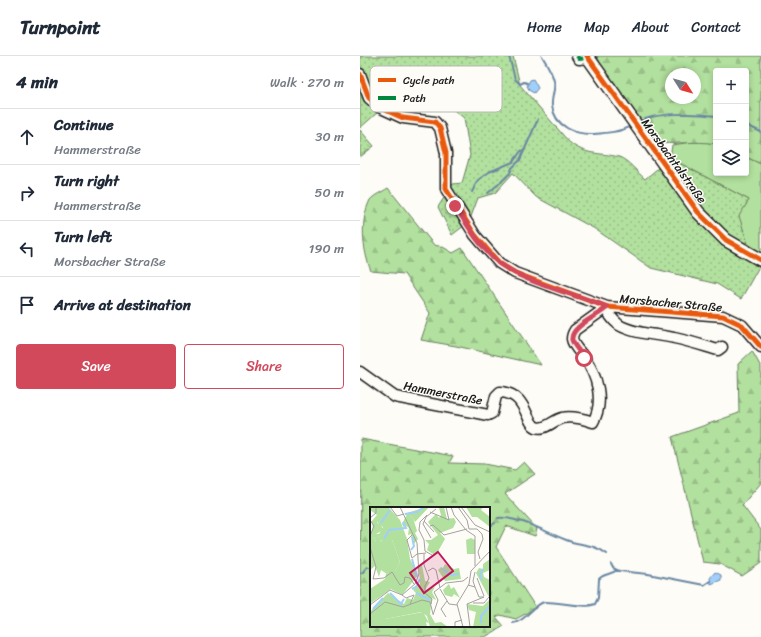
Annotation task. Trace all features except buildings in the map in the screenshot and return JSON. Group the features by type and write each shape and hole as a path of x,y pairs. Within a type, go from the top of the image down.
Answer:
{"main road":[{"name":"Morsbachtalstraße","path":"584,57 709,225 730,243 761,260"}],"street":[{"name":"Morsbacher Straße","path":"360,74 370,99"},
{"name":"Morsbacher Straße","path":"390,112 403,118 435,122 440,128 446,153 446,189 475,235 499,263 515,273 607,307 723,316 742,325 761,347"},
{"name":"Morsbacher Straße","path":"607,307 608,312 614,320 629,329 683,340 718,350 722,347"},
{"name":"Hammerstraße","path":"360,372 395,397 488,415 492,413 496,396 500,392 506,392 514,396 523,406 532,424 536,428 542,428 562,418 593,422 598,407 598,387 589,366 573,343 572,335 583,323 607,307"}],"green space":[{"path":"360,56 513,56 520,85 569,142 581,150 619,157 645,179 670,158 749,200 739,216 748,244 761,254 761,263 741,299 717,284 651,268 595,229 536,197 513,173 495,193 478,198 469,222 452,235 438,207 453,184 462,183 470,155 464,118 456,112 502,112 502,66 370,66 370,112 378,112 360,128"},
{"path":"597,56 761,56 761,164 749,158 749,68 713,68 713,144 700,142 653,143 603,70"},
{"path":"360,130 374,146 360,157"},
{"path":"699,141 713,143 713,176 749,176 749,158 761,164 761,254 748,244 738,216 749,200 670,158 672,145"},
{"path":"388,188 434,245 443,247 453,253 462,248 541,365 456,346 421,340 430,313 404,274 371,271 364,244 363,235 365,216 370,200"},
{"path":"752,351 761,367 761,483 742,505 761,530 761,563 742,576 720,564 703,562 672,437 739,413 738,364"},
{"path":"361,439 453,456 449,463 485,464 515,470 524,462 535,474 505,494 537,529 535,536 506,526 496,547 536,608 516,619 500,615 496,617 504,626 485,637 360,637"}],"water":[{"path":"533,79 538,88 534,93 530,91 527,86 530,80"},
{"path":"715,572 721,575 721,580 711,584 710,578"}],"waterway":[{"path":"509,56 515,79 520,84 524,82 527,83"},
{"path":"542,56 553,78 554,87 552,106 554,113 557,119 567,128 580,133 599,134 622,130 631,126"},
{"path":"638,122 655,116 676,114 713,116"},
{"path":"488,193 510,173 512,168 520,160 538,119"},
{"path":"749,126 761,132"},
{"path":"472,192 478,180 489,172 513,162 521,151 524,150"},
{"path":"498,518 506,518 534,526 569,541 599,549 607,554"},
{"path":"490,526 495,523"},
{"path":"611,564 613,568 619,571 648,574 704,585 710,581"},
{"path":"360,573 362,573 367,567 370,567"},
{"path":"513,623 518,622 544,602 585,606 595,604 598,598 599,579 617,570"}],"marked path":[{"path":"577,56 579,59 588,58"}],"cycle path":[{"path":"587,56 698,212 726,240 761,260"},
{"path":"360,74 370,99"},
{"path":"390,112 403,118 435,122 440,128 446,153 446,189 475,235 499,263 515,273 607,307 723,316 742,325 761,347"}],"route":[{"path":"455,206 488,252 499,263 515,273 607,307 603,312 583,323 572,335 573,343 584,358"}]}
